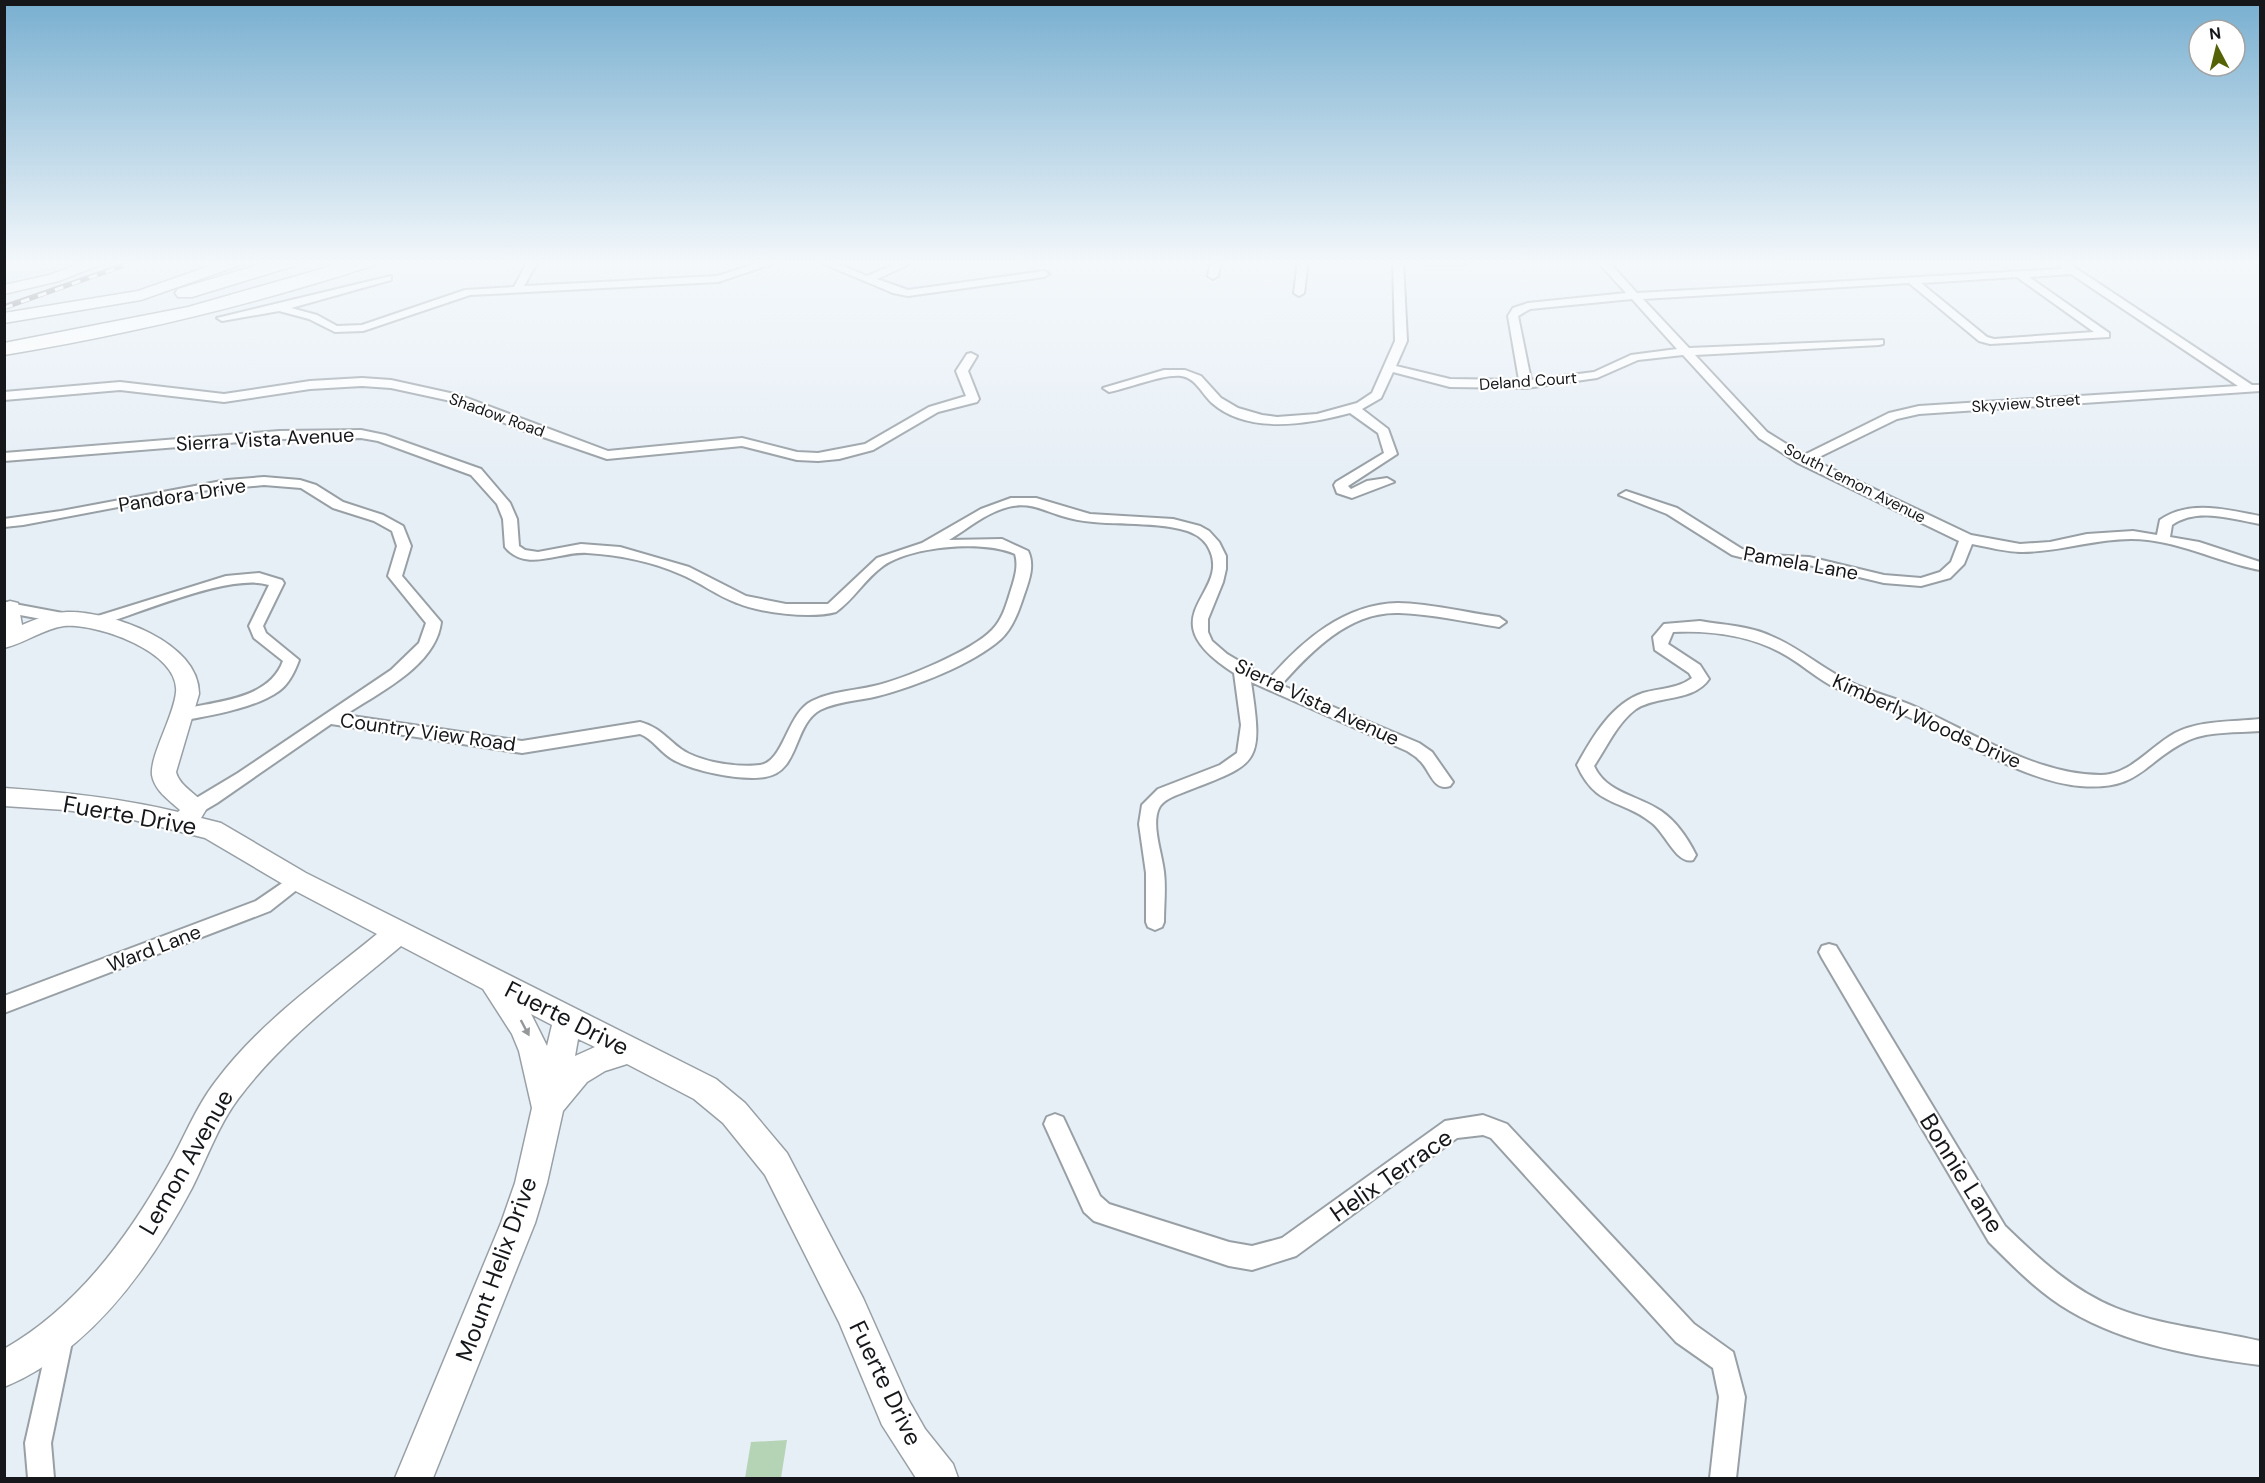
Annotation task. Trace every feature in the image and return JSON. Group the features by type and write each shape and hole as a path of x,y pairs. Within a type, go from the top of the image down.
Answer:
{"highway":[{"path":"4,335 25,330"},
{"path":"4,335 30,330"},
{"path":"4,349 113,330"}],"main road":[{"path":"4,634 13,619 8,608"},
{"path":"4,641 68,619 93,622 127,632 177,660 188,682 186,704 164,772 167,784 190,815"},
{"name":"Fuerte Drive","path":"4,797 190,815 297,880 705,1089 734,1113 776,1164 851,1310 895,1412 912,1442 939,1479"},
{"name":"Lemon Avenue","path":"4,1370 62,1333 118,1271 152,1224 181,1175 215,1106 233,1082 273,1038 398,932"},
{"path":"492,980 524,1024 535,1049 546,1114"},
{"name":"Mount Helix Drive","path":"414,1479 518,1223 531,1182 568,1019"},
{"path":"546,1114 564,1084 577,1072 594,1060 630,1050"}],"street":[{"path":"1109,388 1136,383 1164,373 1185,373 1197,378 1217,401 1234,411 1277,421 1318,418 1353,409 1377,395 1400,344 1403,330"},
{"path":"1516,330 1526,384"},
{"name":"South Lemon Avenue","path":"1664,330 1763,435 1803,460 1967,539"},
{"path":"1972,330 1983,339 1994,342 2105,335 2098,330"},
{"path":"2165,330 2255,388 2260,396"},
{"name":"Deland Court","path":"1390,368 1450,383 1526,384 1597,375 1635,357 1684,352 1879,342"},
{"name":"Shadow Road","path":"4,396 120,386 224,398 332,383 391,384 455,398 521,425 607,455 742,442 762,444 785,453 809,457 828,456 870,447 922,417 954,403 974,399 962,371 971,356"},
{"name":"Skyview Street","path":"1803,460 1893,417 1918,410 2255,388"},
{"path":"1353,409 1384,429 1390,439 1391,454 1341,485 1341,490 1352,494 1372,484 1387,482"},
{"name":"Sierra Vista Avenue","path":"4,457 279,435 342,433 381,438 476,472 503,503 510,519 512,546 520,554 538,556 581,548 620,551 684,570 742,600 786,609 831,609 877,564 928,546 969,520 1009,502 1027,501 1082,517 1187,525 1201,532 1214,545 1220,575 1200,616 1200,632 1207,645 1242,671 1271,686 1413,747 1426,756 1444,782"},
{"name":"Pandora Drive","path":"4,522 72,513 228,484 286,483 311,486 330,501 390,523 403,537 404,546 395,576 434,622 428,642 399,670 190,815"},
{"name":"Pamela Lane","path":"1626,495 1672,511 1713,540 1737,552 1764,559 1809,561 1884,579 1921,582 1945,576 1958,564 1967,539"},
{"path":"2163,538 2164,524 2173,517 2187,513 2206,513 2260,520"},
{"path":"1967,539 2020,549 2109,536 2163,538 2260,566"},
{"name":"Country View Road","path":"328,718 522,747 640,728 651,730 676,754 691,761 766,771 782,760 808,710 836,697 882,689 980,648 997,634 1011,612 1023,576 1022,551 1002,543 928,546"},
{"path":"93,622 231,579 259,577 277,583 256,626 259,635 291,660 284,675 273,688 205,711 181,715"},
{"path":"8,608 68,619"},
{"path":"1271,686 1302,650 1319,636 1337,626 1385,609 1398,608 1499,622"},
{"name":"Kimberly Woods Drive","path":"1687,855 1671,831 1655,816 1606,793 1590,780 1586,765 1624,711 1632,704 1648,697 1693,688 1701,679 1695,669 1660,646 1661,638 1669,627 1700,626 1764,638 1792,651 1820,673 1840,684 1910,711 1973,742 2048,773 2077,780 2104,781 2126,776 2181,737 2200,730 2215,726 2260,725"},
{"path":"1155,922 1155,873 1148,824 1151,806 1164,793 1226,769 1244,756 1249,737 1247,696 1242,671"},
{"name":"Ward Lane","path":"4,1005 263,906 297,880"},
{"name":"Bonnie Lane","path":"1829,952 1997,1234 2027,1264 2091,1309 2118,1320 2137,1327 2260,1353"},
{"name":"Helix Terrace","path":"1055,1124 1092,1204 1102,1213 1229,1254 1252,1258 1288,1248 1453,1128 1483,1125 1498,1131 1685,1333 1724,1361 1732,1397 1723,1479"},
{"path":"41,1479 38,1443 62,1333"}],"green space":[{"path":"787,1440 781,1478 745,1478 751,1442"}]}
